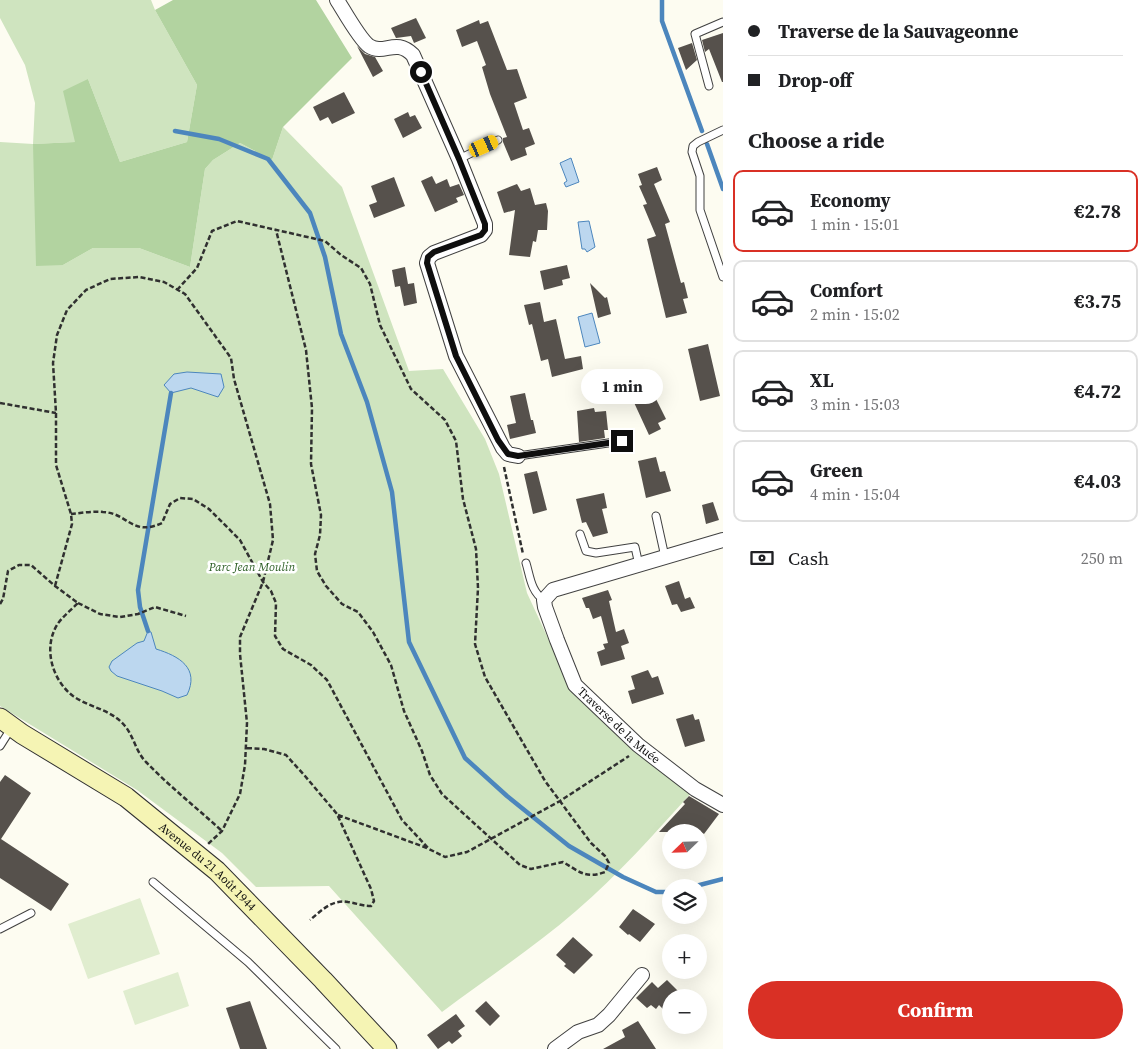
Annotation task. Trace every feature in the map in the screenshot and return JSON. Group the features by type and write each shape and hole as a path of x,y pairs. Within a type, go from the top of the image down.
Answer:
{"main road":[{"name":"Avenue du 21 Août 1944","path":"6,723 126,797 198,854 323,980 387,1049"}],"street":[{"path":"337,0 370,46 379,49 401,46 407,48 413,55 459,159 485,224 485,230 481,235 434,252 428,257 427,263 456,356 498,440 513,455"},
{"path":"544,600 554,590 723,540"},
{"name":"Traverse de la Muée","path":"544,600 557,640 576,684 638,745 695,789 723,805"},
{"path":"555,1049 578,1032 598,1025 609,1015 642,975"}],"lane":[{"path":"709,86 695,34 723,22"},
{"path":"723,130 698,142 692,152 700,176 700,210 723,277"},
{"path":"459,159 498,140"},
{"path":"513,455 622,441"},
{"path":"656,516 665,557"},
{"path":"580,534 586,551 596,553 636,547 639,565"},
{"path":"526,562 534,590 544,600"},
{"path":"0,746 6,723"},
{"path":"153,882 248,962 336,1049"},
{"path":"0,928 31,913"}],"path":[{"path":"177,290 197,268 212,231 237,221 325,241 341,255 361,268 370,284 380,325 410,388 445,420 456,441 463,499 476,549 478,588 475,644 485,677 545,781 591,843 609,862 605,872 596,876 585,875 563,862 531,869 520,865 442,794 430,775 422,751 404,711 391,665 373,632 358,612 342,604 326,586 317,571 315,554 320,535 322,515 311,464 312,408 306,350 276,230"},
{"path":"55,586 72,524 71,514 56,465 56,413 53,362 57,335 67,310 86,290 110,279 139,277 164,282 185,294 231,358 234,379 270,504 274,540 264,582 240,637 247,723 245,765 240,794 222,831 198,854"},
{"path":"0,403 56,413"},
{"path":"513,455 503,464 526,562"},
{"path":"71,514 104,512 119,517 137,528 152,527 162,523 170,504 180,498 193,498 209,509 240,540 271,591 276,603 275,636 283,648 311,665 327,680 402,820 429,849"},
{"path":"0,604 3,599 8,571 19,565 30,565 78,603 100,614 120,617 138,614 155,607 186,616"},
{"path":"78,603 57,625 49,645 53,666 61,684 74,696 92,706 114,714 126,727 145,761 222,831"},
{"path":"337,814 429,849 445,857 467,852 560,800 617,765 630,755 638,745"},
{"path":"246,748 264,749 286,756 305,776 337,814 371,890 374,901 371,906 340,902 325,906 310,920"}],"green space":[{"path":"0,0 151,0 197,85 187,142 120,162 88,79 75,142 33,144 35,103 25,65 0,18"},
{"path":"173,0 316,0 352,58 283,127 272,160 240,143 213,160 205,169 190,267 139,248 93,248 63,265 36,266 33,144 75,142 63,91 88,79 120,162 187,142 197,85 155,10"},
{"name":"Parc Jean Moulin","path":"283,127 342,187 409,371 443,369 485,439 499,474 527,593 572,690 692,792 592,897 560,925 442,1012 329,886 256,887 222,853 137,790 0,706 0,142 33,144 63,265 93,248 139,248 190,267 205,169 213,160 240,143 272,160"},
{"path":"140,898 160,954 88,979 68,924"},
{"path":"178,972 189,1006 135,1025 123,991"}],"water":[{"path":"571,158 579,182 566,187 564,183 567,181 560,163"},
{"path":"589,221 595,247 587,252 585,249 582,249 578,222"},
{"path":"592,313 600,343 585,347 578,317"},
{"path":"187,372 221,374 224,387 218,397 191,388 171,393 164,385 174,374"},
{"path":"148,631 151,632 156,649 172,655 185,664 189,670 191,677 187,695 178,698 117,676 111,671 109,667 112,661 137,643 144,641"}],"building":[{"path":"416,18 426,38 414,43 411,36 396,38 391,28"},
{"path":"479,20 480,24 488,21 507,70 517,69 527,98 514,103 523,130 529,128 535,144 525,148 527,155 511,161 503,142 503,138 507,137 490,94 482,67 486,65 477,41 462,47 456,30"},
{"path":"723,33 722,82 709,49 705,52 702,40"},
{"path":"692,43 697,60 686,70 678,48"},
{"path":"357,46 365,54 375,57 383,71 373,77"},
{"path":"344,92 355,113 332,124 328,117 320,121 313,107"},
{"path":"408,112 410,117 415,115 422,128 403,138 394,119"},
{"path":"657,167 662,180 654,184 670,222 665,224 681,283 684,282 688,298 683,299 687,313 666,318 647,239 656,236 643,205 647,204 639,186 642,185 638,174"},
{"path":"432,176 436,184 447,179 450,187 459,184 464,195 456,198 458,202 435,212 421,181"},
{"path":"394,177 405,206 374,218 369,205 377,202 371,186"},
{"path":"517,184 521,191 530,188 535,205 546,203 548,211 547,230 538,230 536,242 533,241 530,257 509,255 515,210 504,213 497,192"},
{"path":"567,265 570,278 562,280 563,285 544,290 540,271"},
{"path":"405,267 408,284 414,283 417,303 404,306 400,286 395,287 392,270"},
{"path":"590,283 605,298 607,297 611,314 598,318"},
{"path":"540,302 544,322 556,319 565,359 581,356 583,369 552,377 548,359 541,361 532,324 529,325 524,305"},
{"path":"708,344 720,396 700,401 688,349"},
{"path":"650,387 666,419 658,423 661,429 649,435 631,396"},
{"path":"525,393 536,433 510,439 507,425 516,423 510,396"},
{"path":"594,408 595,412 606,411 608,430 604,430 605,438 579,442 577,411"},
{"path":"656,457 660,472 665,471 671,491 646,498 638,461"},
{"path":"537,471 547,510 533,514 524,474"},
{"path":"604,493 607,508 602,509 608,533 593,537 586,522 582,523 576,499"},
{"path":"713,502 719,520 706,524 702,505"},
{"path":"679,581 685,599 690,597 695,608 681,612 677,604 672,605 665,586"},
{"path":"608,590 612,600 609,601 616,632 624,629 629,643 621,646 625,659 601,666 597,652 605,649 603,644 608,643 601,616 593,619 589,608 586,608 582,598"},
{"path":"648,670 652,678 658,676 664,694 632,704 628,691 635,689 631,676"},
{"path":"693,714 695,720 699,719 705,741 685,747 676,719"},
{"path":"5,775 31,793 1,839 69,884 51,911 0,878 0,782"},
{"path":"689,796 719,814 708,829 708,824 666,824 685,804 683,802"},
{"path":"633,909 655,924 640,942 619,927"},
{"path":"573,937 593,955 574,974 564,966 566,964 556,955"},
{"path":"667,980 676,989 662,989 662,1008 659,1005 656,1009 651,1005 647,1008 636,998 652,982 658,988"},
{"path":"250,1001 267,1049 240,1049 226,1008"},
{"path":"486,1001 500,1016 490,1026 475,1011"},
{"path":"456,1014 465,1026 458,1031 462,1036 452,1044 449,1041 438,1049 427,1035"},
{"path":"638,1021 656,1049 603,1049 625,1037 622,1030"}],"waterway":[{"path":"662,0 662,21 702,131"},
{"path":"175,131 219,139 268,159 310,213 325,257 341,334 367,402 392,492 409,642 465,758 507,796 569,846 623,877 656,892 662,892"},
{"path":"707,144 723,189"},
{"path":"148,631 140,607 138,590 171,393"},
{"path":"707,883 723,879"}],"route":[{"path":"421,72 485,224 485,230 481,235 434,252 428,257 427,263 456,356 498,440 508,454 513,456 622,441"}]}
